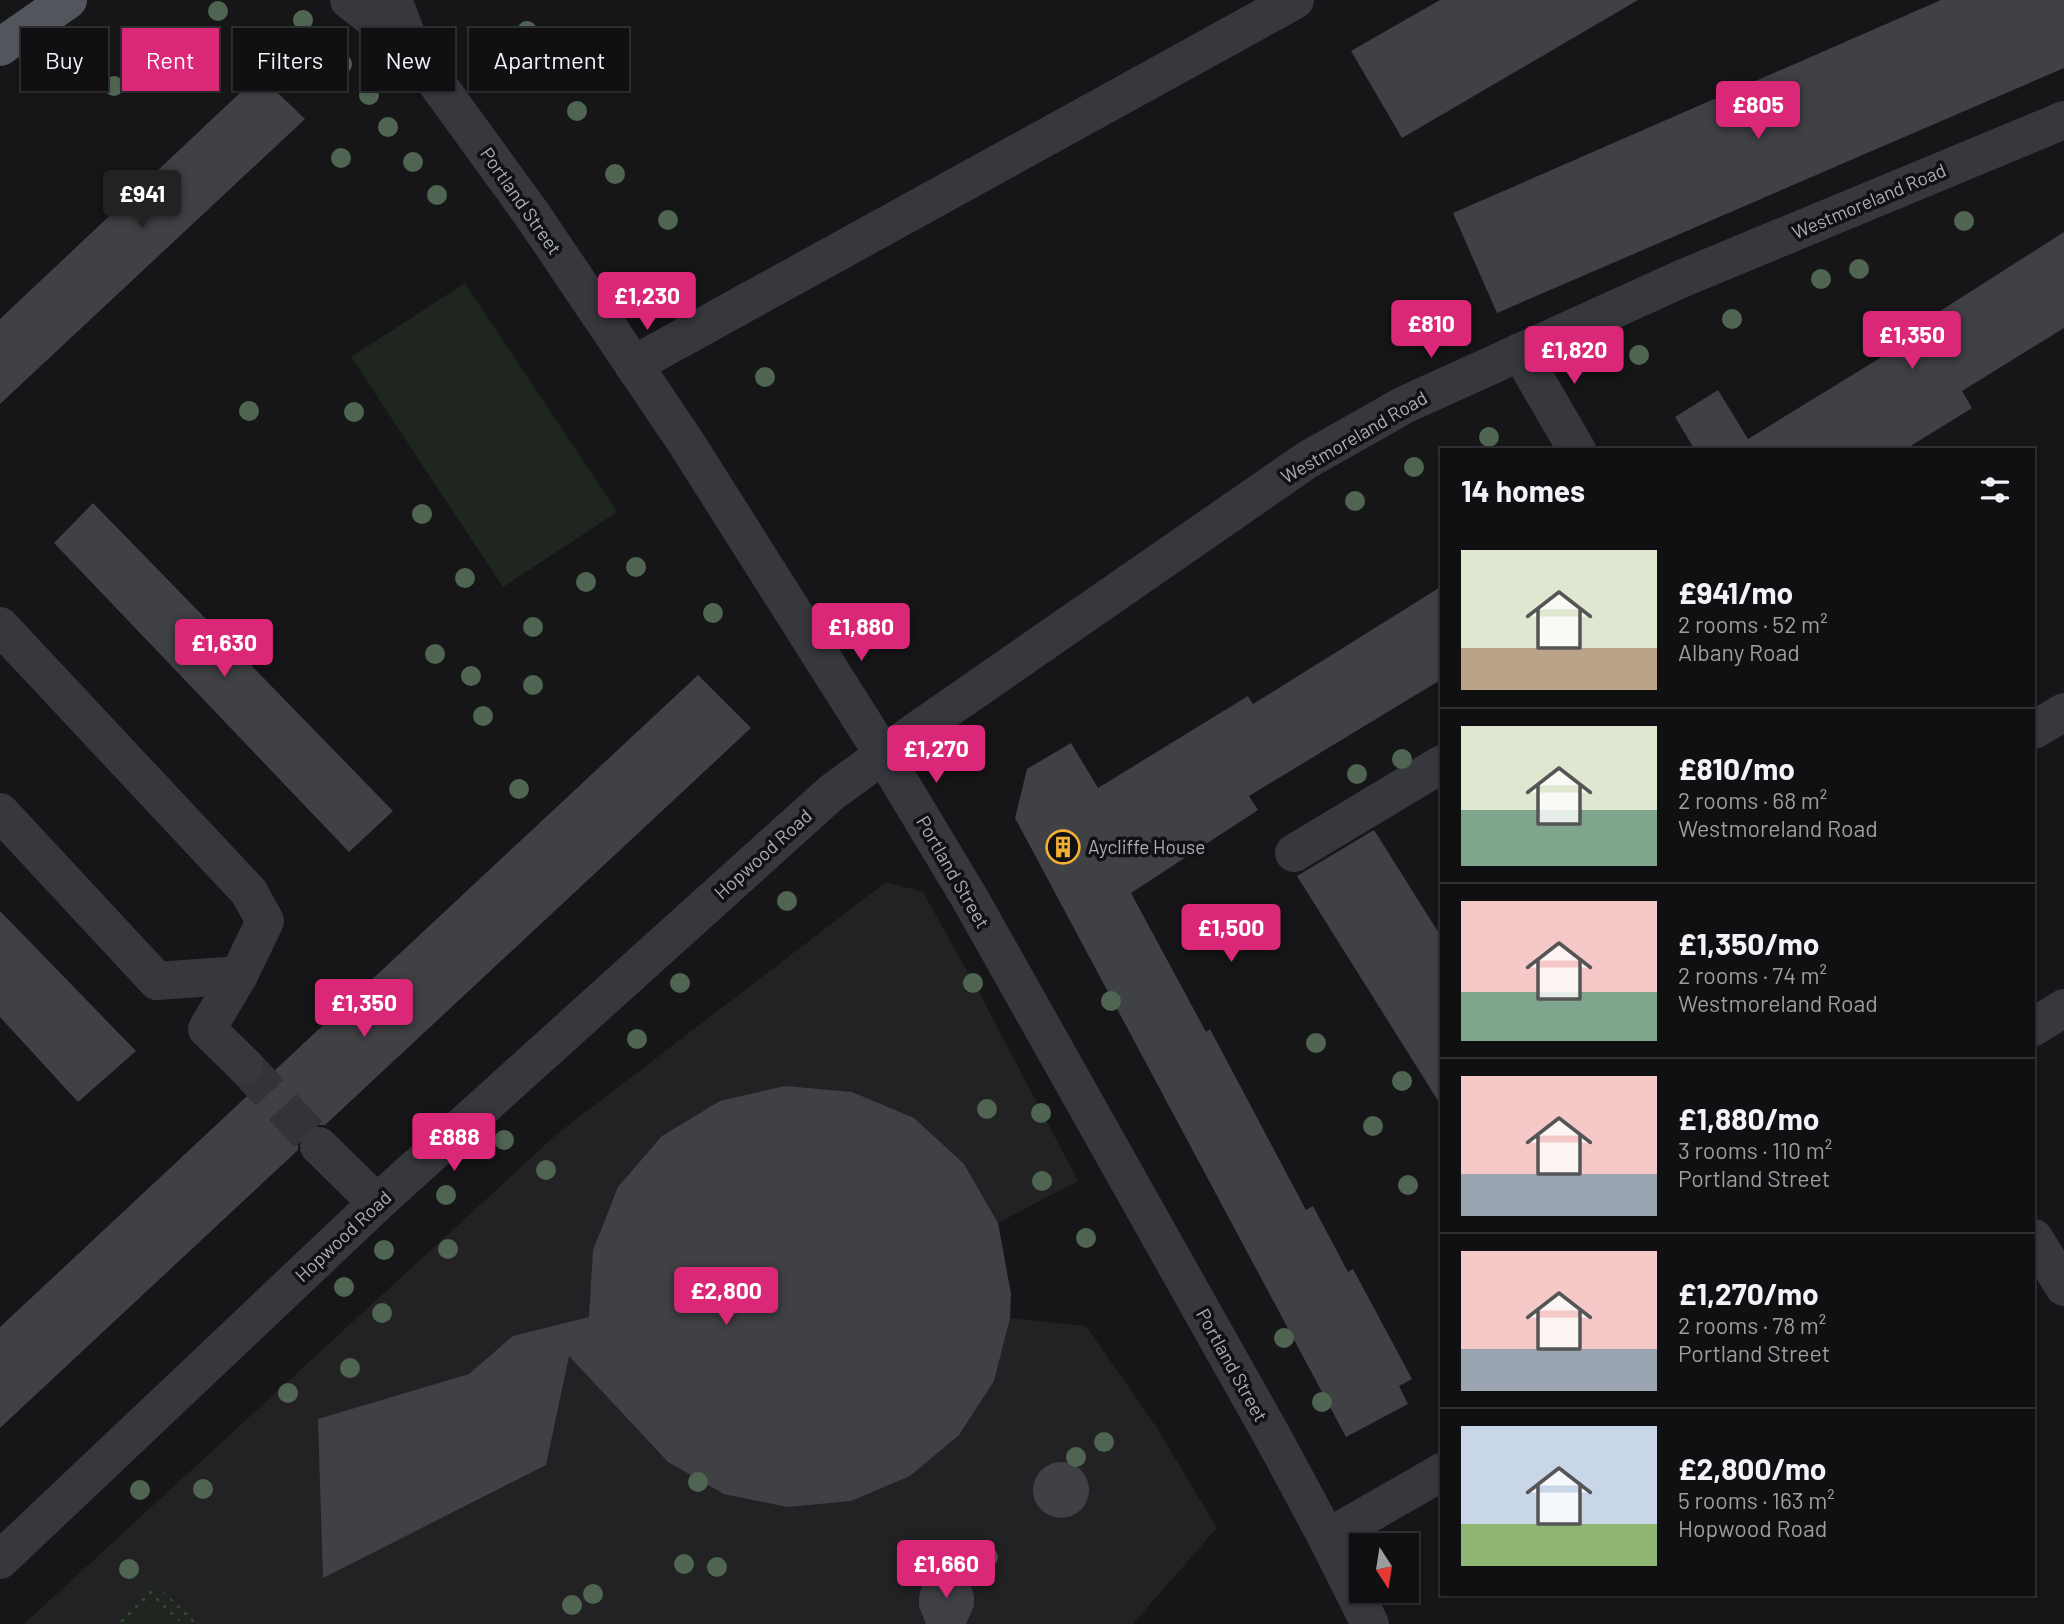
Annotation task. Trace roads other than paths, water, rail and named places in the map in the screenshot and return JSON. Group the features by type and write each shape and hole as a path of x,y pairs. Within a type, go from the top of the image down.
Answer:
{"main road":[{"path":"0,47 68,0"}],"street":[{"name":"Portland Street","path":"349,0 385,28"},
{"name":"Portland Street","path":"393,0 404,28"},
{"path":"633,365 1294,0"},
{"name":"Portland Street","path":"442,91 531,213 685,441 883,754 969,897 1276,1443 1370,1624"},
{"name":"Westmoreland Road","path":"883,754 1307,460 1404,405 1681,279 2064,120"},
{"path":"1520,352 1576,448"},
{"path":"0,626 248,892 265,921 239,975 207,1029 244,1065"},
{"path":"2035,729 2064,712"},
{"name":"Hopwood Road","path":"0,1560 377,1203 831,793 883,754"},
{"path":"1294,853 1440,765"},
{"path":"0,812 156,981 239,975"},
{"path":"2035,1026 2064,1008"},
{"path":"319,1146 377,1203"},
{"path":"2035,1240 2064,1287"},
{"path":"1327,1538 1440,1473"}],"tunnel":[{"path":"244,1065 319,1146"}],"place":[{"name":"Aycliffe House","path":"1063,847"}]}
